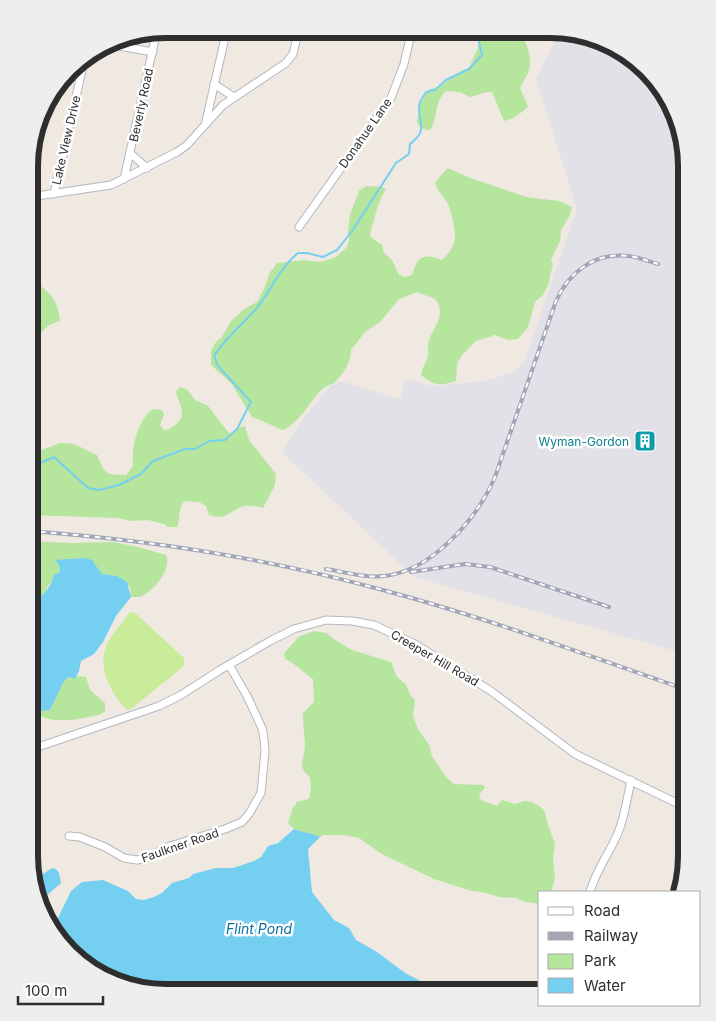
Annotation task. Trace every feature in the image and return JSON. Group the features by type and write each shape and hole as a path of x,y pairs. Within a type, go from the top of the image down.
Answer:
{"street":[{"path":"206,123 225,38"},
{"path":"38,196 103,188 147,168 182,149 219,108 286,63 293,54 297,38"},
{"name":"Donahue Lane","path":"299,227 391,98 404,64 410,38"},
{"name":"Beverly Road","path":"124,179 155,39"},
{"path":"120,46 152,52"},
{"name":"Lake View Drive","path":"54,194 83,68"},
{"path":"214,84 234,97"},
{"path":"130,153 147,168"},
{"name":"Creeper Hill Road","path":"38,747 154,709 181,695 274,638 305,625 331,620 357,621 400,636 491,691 575,754 678,804"},
{"name":"Faulkner Road","path":"69,836 80,837 105,847 124,858 137,860 146,858 170,846 242,822 261,793 265,751 262,728 229,664"},
{"path":"590,891 597,871 612,845 623,820 631,780"}],"shaded area":[{"name":"Wyman-Gordon","path":"556,38 583,42 599,47 622,59 647,81 665,109 674,133 678,166 678,651 414,577 282,452 300,423 328,388 336,382 344,382 401,399 404,382 408,379 433,386 485,381 516,371 524,362 577,209 536,79"}],"green space":[{"path":"479,38 523,38 530,56 530,67 520,88 528,107 514,118 504,121 492,92 470,97 460,92 446,91 442,95 430,130 419,126 417,122 420,105 426,93 469,68 478,48"},
{"path":"448,168 526,197 559,201 572,207 570,215 561,230 560,241 551,260 553,264 548,286 542,296 535,302 528,327 518,339 508,340 495,335 476,341 462,355 457,364 456,381 446,384 434,383 421,375 428,356 428,342 440,315 440,309 435,299 417,292 399,299 380,322 365,332 351,350 348,363 341,375 335,382 321,390 295,422 283,430 252,417 231,383 211,365 211,350 222,337 231,321 243,310 257,302 269,274 277,263 304,260 321,262 336,257 347,247 350,215 359,191 366,186 386,189 378,205 370,234 372,238 382,245 384,253 392,260 399,275 405,277 412,275 416,264 422,258 430,257 442,260 451,250 455,230 447,202 438,190 435,182"},
{"path":"38,285 47,291 55,301 59,314 60,321 49,325 38,336"},
{"path":"180,387 188,390 195,400 208,406 229,433 236,432 238,428 245,426 249,440 276,474 275,485 263,508 245,506 226,516 219,517 209,515 206,506 199,502 184,501 177,527 168,527 164,524 148,520 132,521 117,518 38,515 38,452 60,443 74,444 97,455 104,470 110,474 126,475 133,466 134,443 137,434 148,414 153,409 162,410 164,414 160,425 164,430 170,429 179,421 182,409 176,391"},
{"path":"38,541 113,542 166,555 167,567 160,580 150,591 139,597 131,597 130,587 117,576 102,574 94,563 84,558 55,561 59,565 60,572 47,587 45,594 38,598"},
{"path":"130,612 135,613 184,658 184,666 131,709 127,710 111,689 103,664 108,643"},
{"path":"314,631 326,633 352,650 391,662 397,677 406,685 415,700 413,716 418,729 429,745 432,756 446,777 454,784 483,785 485,788 479,794 481,800 497,806 502,800 515,804 524,801 532,802 541,807 545,812 555,844 553,858 555,878 551,891 538,891 538,904 472,891 434,879 382,854 359,838 344,835 324,835 320,837 299,831 288,823 296,802 309,799 311,788 310,777 303,770 302,762 305,750 303,713 314,702 313,679 285,659 284,654 298,637"},
{"path":"77,676 86,677 90,690 105,703 105,711 99,715 72,720 38,717 38,708 40,710 50,710 63,683 68,677 75,679"}],"water":[{"path":"84,558 92,560 102,574 117,576 127,582 131,597 116,616 103,642 94,654 81,661 75,679 68,677 63,683 50,710 40,711 38,708 38,599 47,589 54,575 60,572 59,565 55,560"},
{"name":"Flint Pond","path":"294,829 320,837 308,849 312,892 334,920 349,928 356,940 377,952 405,973 426,984 166,984 149,982 117,974 88,957 75,946 56,922 71,891 82,882 103,880 128,891 136,899 144,900 162,893 172,883 189,878 193,874 216,868 233,868 254,861 261,857 268,846 278,843"},
{"path":"52,868 56,869 61,883 44,897 40,876"}],"waterway":[{"path":"38,464 54,457 88,488 99,490 119,485 141,474 153,461 185,449 195,449 209,441 225,440 237,429 251,402 218,366 214,356 218,349 256,309 286,265 298,253 323,257 337,250 352,231 396,163 409,154 410,144 421,131 419,105 426,92 435,90 446,80 469,69 482,55 479,42 480,38"}],"railway":[{"path":"326,569 369,576 384,576 402,572 435,554 451,540 477,509 495,477 556,301 568,281 584,266 605,257 628,256 658,264"},
{"path":"38,532 211,552 346,580 465,614 678,687"},
{"path":"411,572 465,564 490,567 609,607"}],"place":[{"name":"Wyman-Gordon","path":"645,441"}]}
